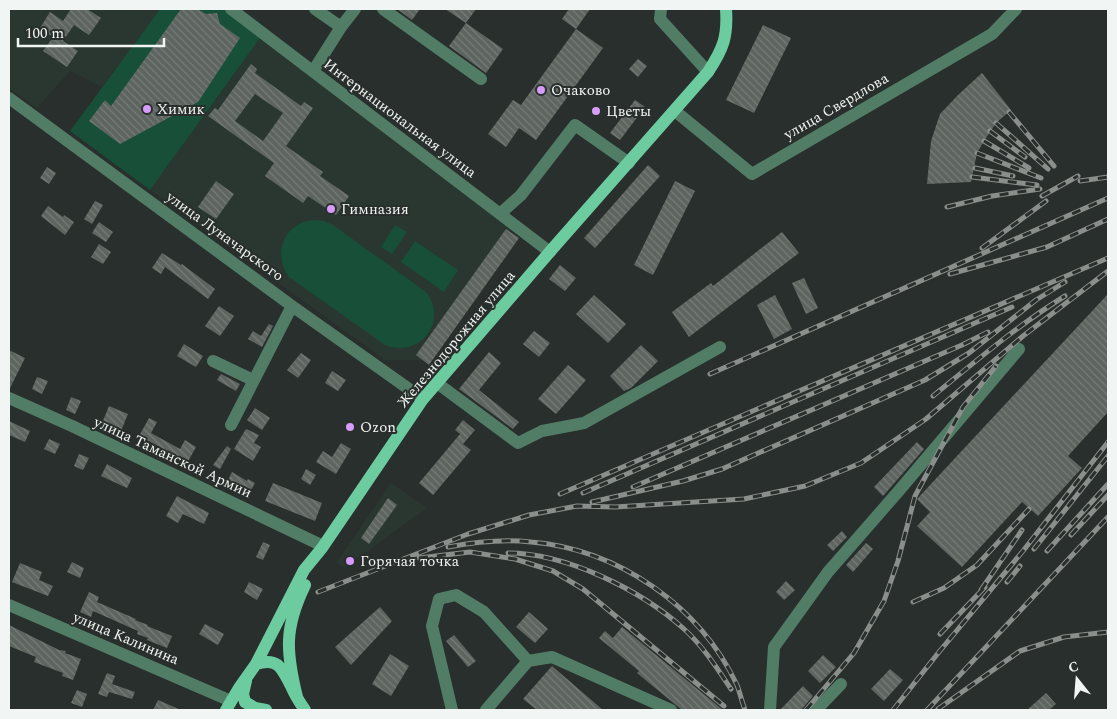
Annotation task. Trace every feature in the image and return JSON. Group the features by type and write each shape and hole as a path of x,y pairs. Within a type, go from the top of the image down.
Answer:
{"main road":[{"name":"Железнодорожная улица","path":"229,706 253,669 304,570 322,547 423,399 708,72 722,51 726,37 726,9"},
{"path":"297,697 289,658 288,638 301,594 322,547"},
{"path":"266,710 250,705 244,700 243,691 253,669 264,662 271,662 280,668 306,710"}],"street":[{"name":"Интернациональная улица","path":"231,9 502,211"},
{"name":"Интернациональная улица","path":"244,9 552,250"},
{"path":"315,9 340,27"},
{"path":"317,65 340,27 355,9"},
{"path":"383,9 481,79"},
{"path":"662,9 660,19 708,72"},
{"name":"улица Свердлова","path":"675,111 752,174 992,34 1016,9"},
{"name":"улица Луначарского","path":"9,98 292,306 423,399"},
{"path":"502,211 521,195 575,125 629,163"},
{"path":"231,425 292,306"},
{"path":"437,383 518,443 542,431 584,423 720,346"},
{"path":"770,710 774,647 828,572 898,493 1019,348"},
{"path":"213,361 254,380"},
{"name":"улица Таманской Армии","path":"9,398 72,426 322,547"},
{"path":"452,710 432,626 439,599 456,595 484,612 528,661"},
{"name":"улица Калинина","path":"9,605 229,706"},
{"path":"486,710 528,661 552,657 671,710"},
{"path":"816,710 841,684"}],"shaded area":[{"path":"11,9 160,9 102,87 70,71 37,108 9,88 9,11"},
{"name":"Гимназия","path":"260,38 511,228 422,360 385,360 150,190"},
{"path":"391,483 427,508 344,568 337,562"}],"green space":[{"name":"Химик","path":"160,9 223,9 260,38 150,190 70,131"},
{"path":"324,221 333,225 426,292 432,303 434,314 432,325 427,335 409,347 398,348 385,345 289,277 282,259 284,241 288,233 295,227 304,222"},
{"path":"395,225 407,232 392,254 381,247"},
{"path":"415,241 458,270 444,292 401,262"}],"building":[{"path":"71,9 87,9 101,18 89,35 74,25 63,41 78,51 67,67 43,51 53,37 40,28 50,12 63,21"},
{"path":"181,9 197,9 206,14 217,13 220,24 240,38 198,102 120,144 89,121 105,100 111,106"},
{"path":"397,9 420,9 412,20"},
{"path":"445,9 476,9 466,23"},
{"path":"569,9 590,9 576,29 562,19"},
{"path":"466,23 503,49 486,73 449,46"},
{"path":"763,25 791,38 754,113 726,100"},
{"path":"576,29 603,48 536,140 519,128 506,147 488,134 513,100 521,105"},
{"path":"638,59 647,66 638,77 629,69"},
{"path":"251,64 257,69 255,73 301,106 304,102 313,108 286,146 323,172 320,176 349,196 336,215 308,196 303,203 265,176 274,163 208,116 215,108 218,110","holes":["255,94 283,113 263,141 235,121"]},
{"path":"982,73 1011,110 996,123 977,153 971,182 927,184 931,141 940,114"},
{"path":"635,100 645,107 620,140 610,133"},
{"path":"648,165 660,176 595,248 584,238"},
{"path":"47,167 56,173 49,184 40,178"},
{"path":"216,181 234,194 216,219 198,207"},
{"path":"675,181 695,191 653,275 634,265"},
{"path":"95,201 103,205 92,224 84,219"},
{"path":"48,206 63,217 64,215 74,222 65,235 41,216"},
{"path":"99,222 113,232 106,242 92,233"},
{"path":"506,229 519,238 429,365 416,355"},
{"path":"782,232 799,253 689,337 672,312 711,283 713,286"},
{"path":"99,244 111,252 103,264 91,257"},
{"path":"162,253 182,264 215,289 208,299 165,267 161,274 152,268"},
{"path":"560,265 576,278 565,291 549,279"},
{"path":"804,278 818,308 806,314 792,283"},
{"path":"1108,294 1108,412 1068,456 1082,468 1038,516 1022,502 962,567 917,526 930,512 917,499"},
{"path":"594,295 626,324 608,343 576,314"},
{"path":"775,295 792,329 774,339 757,305"},
{"path":"219,306 234,316 220,336 205,326"},
{"path":"269,324 273,326 262,347 248,339 253,331 261,336"},
{"path":"534,331 550,343 539,357 523,344"},
{"path":"184,344 203,356 196,367 177,356"},
{"path":"641,345 658,361 631,388 624,391 610,376"},
{"path":"9,350 25,358 9,390"},
{"path":"489,352 501,363 479,390 519,422 513,429 459,389"},
{"path":"301,353 311,360 298,378 287,370"},
{"path":"568,365 586,380 556,414 538,399"},
{"path":"332,371 346,380 338,391 325,383"},
{"path":"221,374 240,384 236,391 217,380"},
{"path":"37,377 48,381 42,394 32,389"},
{"path":"71,397 81,401 75,414 66,410"},
{"path":"109,406 128,414 121,431 102,423"},
{"path":"255,408 270,418 262,430 247,420"},
{"path":"149,418 157,422 151,433 180,449 185,440 196,447 186,465 175,458 176,456 147,440 146,442 138,438"},
{"path":"463,420 475,430 463,444 471,450 433,495 419,483 460,434 455,430"},
{"path":"9,421 30,431 25,442 9,435"},
{"path":"246,429 259,435 254,443 261,447 253,461 234,449"},
{"path":"49,439 60,444 55,454 44,449"},
{"path":"917,442 924,449 883,496 874,487"},
{"path":"341,443 351,449 336,474 316,462 323,451 332,457"},
{"path":"227,446 231,449 220,469 213,465"},
{"path":"79,454 89,458 83,470 74,466"},
{"path":"107,464 132,478 127,488 101,476"},
{"path":"306,469 316,475 310,485 301,479"},
{"path":"232,472 247,481 248,479 255,483 249,494 227,482"},
{"path":"273,483 322,503 315,521 265,501"},
{"path":"177,496 209,513 204,524 183,514 178,523 166,516"},
{"path":"388,498 397,505 369,544 361,538"},
{"path":"842,531 847,537 833,551 827,545"},
{"path":"263,542 270,545 263,560 256,557"},
{"path":"866,543 873,549 853,572 846,565"},
{"path":"72,562 84,568 80,578 67,572"},
{"path":"20,563 42,572 39,580 53,586 48,596 12,582"},
{"path":"786,581 795,590 784,600 776,592"},
{"path":"249,582 263,589 257,600 244,592"},
{"path":"89,592 99,597 97,602 172,636 167,648 147,640 148,638 137,634 138,631 93,611 91,617 80,612"},
{"path":"380,607 392,621 351,665 335,647"},
{"path":"529,612 548,629 535,643 516,627"},
{"path":"205,624 224,634 218,645 199,634"},
{"path":"9,625 81,659 73,680 62,676 63,673 34,662 36,657 9,646"},
{"path":"622,627 723,710 682,710 637,673 639,671 599,638 605,631 613,638"},
{"path":"454,635 476,661 468,667 446,641"},
{"path":"390,654 409,666 391,696 372,684"},
{"path":"823,655 836,667 820,683 808,671"},
{"path":"552,666 603,710 537,710 523,699"},
{"path":"890,669 903,680 884,701 871,689"},
{"path":"107,673 115,676 112,684 135,692 132,699 109,692 107,697 98,694"},
{"path":"803,686 813,696 801,710 780,710"},
{"path":"77,690 87,694 82,707 71,703"},
{"path":"1046,693 1056,704 1049,710 1027,710"},
{"path":"158,700 181,710 153,710"}],"railway":[{"path":"1009,112 1054,166"},
{"path":"996,123 1048,169"},
{"path":"990,131 1025,157"},
{"path":"984,141 1029,168"},
{"path":"977,153 1041,178"},
{"path":"975,168 1013,176"},
{"path":"1042,196 1078,176"},
{"path":"972,177 1037,185"},
{"path":"1080,181 1108,177"},
{"path":"947,207 992,196 1040,189"},
{"path":"710,374 1108,198"},
{"path":"982,248 1046,201"},
{"path":"950,274 1047,247 1108,219"},
{"path":"560,494 1108,258"},
{"path":"318,592 468,534 529,515 577,506 615,507 744,499 805,486 861,463 926,419 1023,336 1108,271"},
{"path":"592,502 683,481 722,469 925,380 969,353 1036,300 1065,282"},
{"path":"933,396 1014,331 1065,296"},
{"path":"583,493 1012,307"},
{"path":"633,487 962,345 988,332"},
{"path":"806,710 854,653 884,601 898,561 915,496 963,407 996,366"},
{"path":"893,710 1023,551 1108,442"},
{"path":"1034,549 1108,456"},
{"path":"1047,551 1108,484"},
{"path":"1071,535 1108,495"},
{"path":"913,602 944,588 977,565 1029,509"},
{"path":"927,710 1108,517"},
{"path":"981,590 1022,530"},
{"path":"448,547 489,542 531,542 563,547 595,556 625,569 653,586 701,630 721,656 737,685 745,710"},
{"path":"419,558 470,552 515,559 553,571 583,589 724,706"},
{"path":"508,553 554,559 578,567 602,576 647,601 691,636 731,689"},
{"path":"1007,582 1020,566"},
{"path":"940,634 985,587"},
{"path":"938,709 1020,651 1064,637 1108,632"}],"place":[{"name":"Очаково","path":"541,90"},
{"name":"Химик","path":"147,109"},
{"name":"Цветы","path":"596,111"},
{"name":"Гимназия","path":"331,209"},
{"name":"Ozon","path":"350,427"},
{"name":"Горячая точка","path":"350,561"}]}
